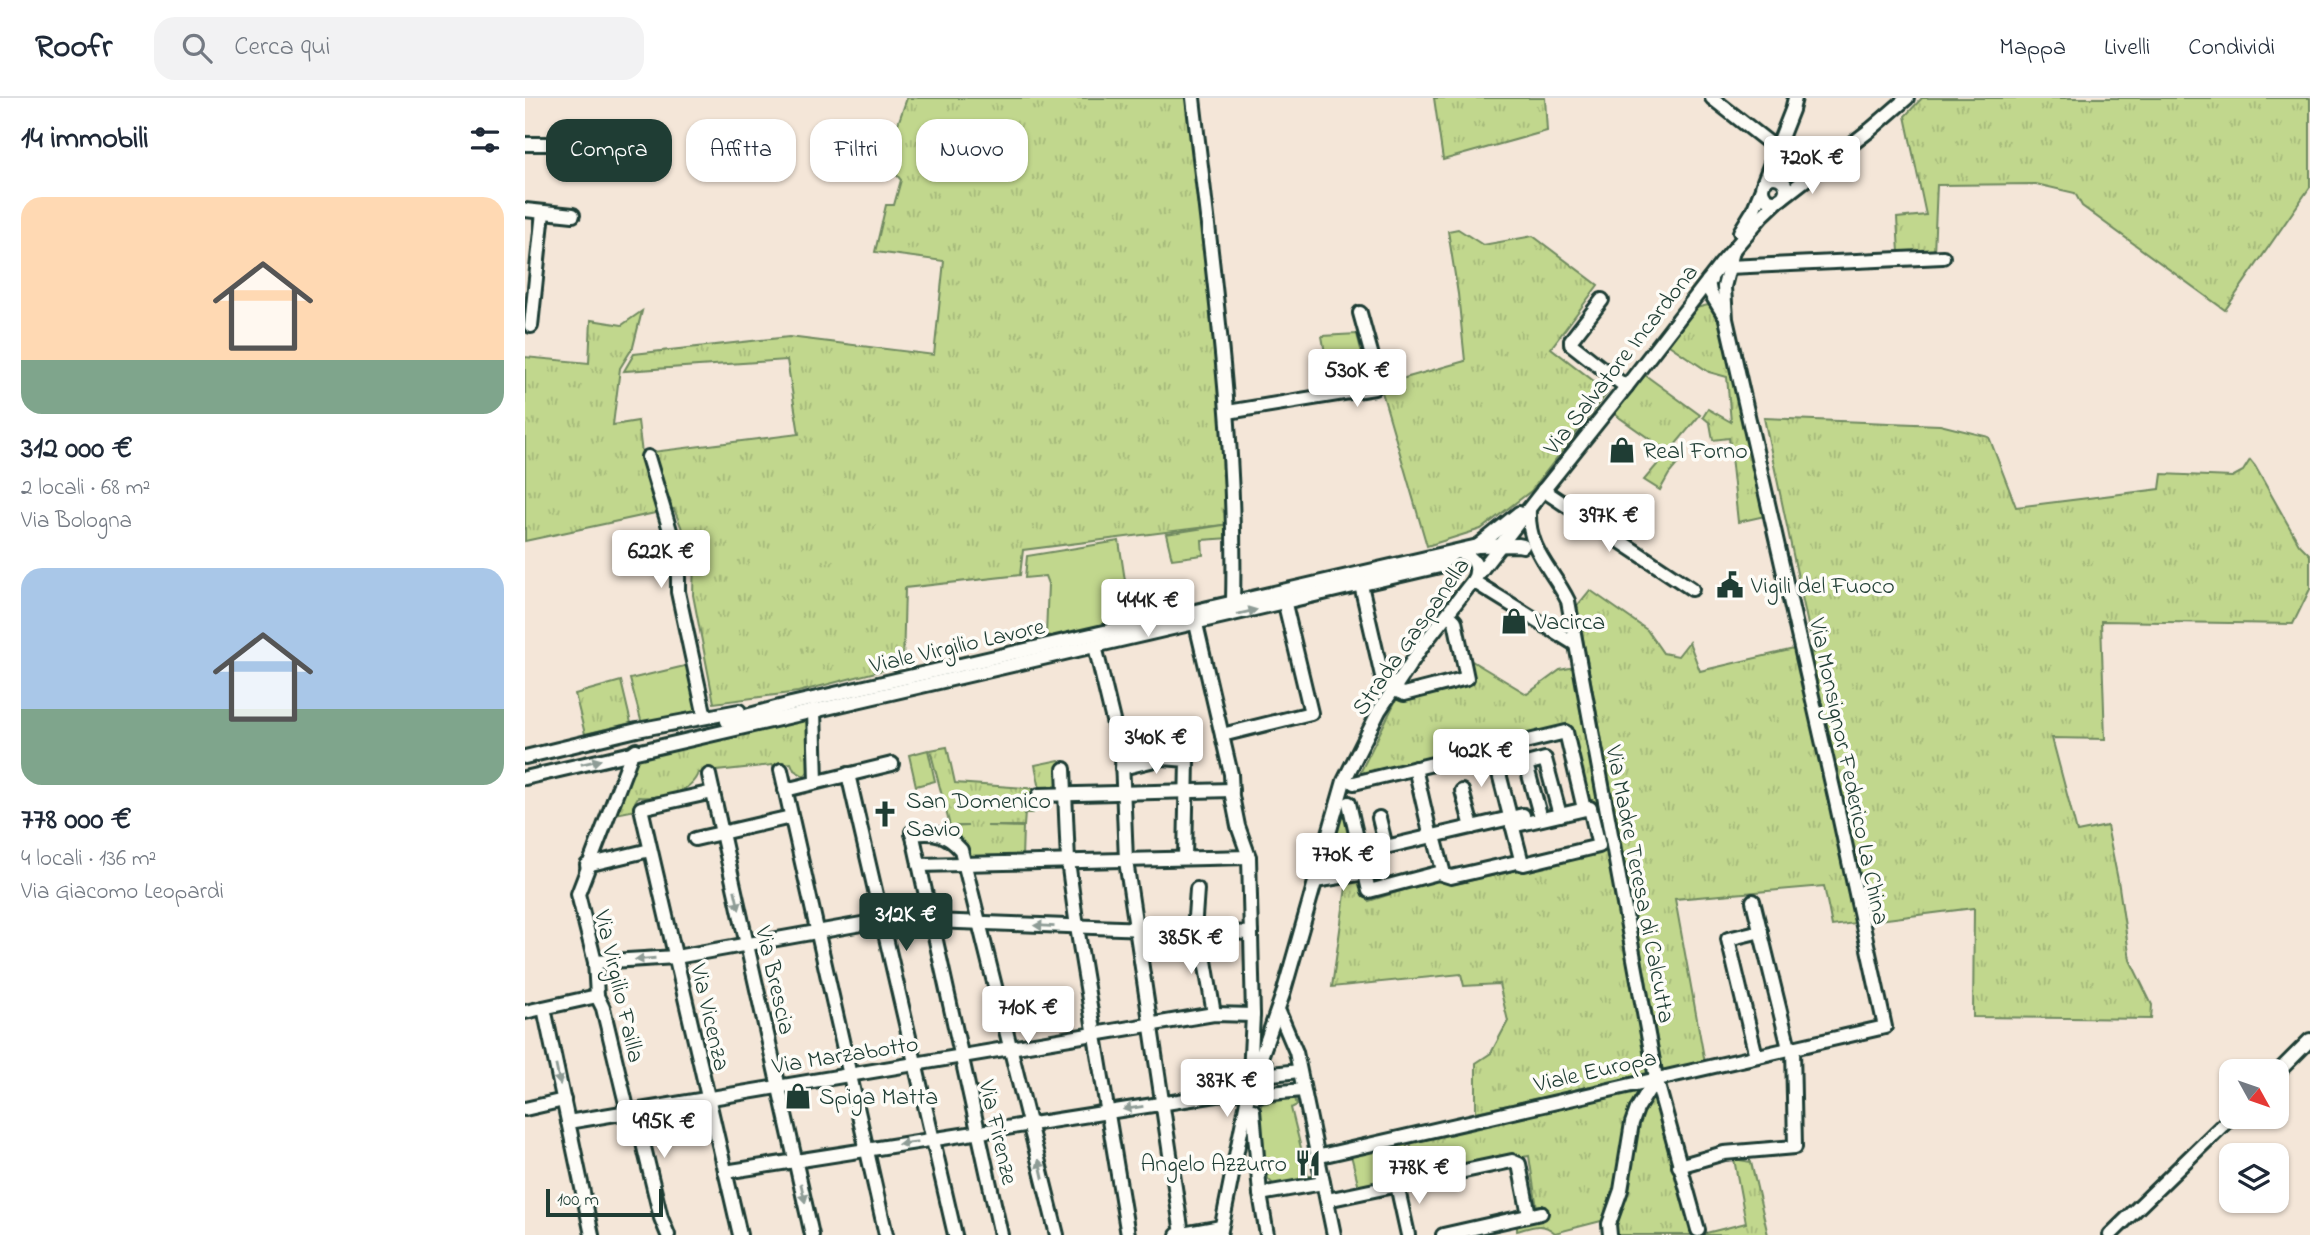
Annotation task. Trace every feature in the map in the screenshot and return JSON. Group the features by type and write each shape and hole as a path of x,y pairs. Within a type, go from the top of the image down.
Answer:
{"street":[{"path":"1193,98 1229,412 1233,602"},
{"path":"1726,319 1724,265 1753,211 1795,98"},
{"path":"1724,265 1762,216 1781,198 1907,98"},
{"path":"1716,99 1777,151"},
{"path":"525,144 546,144"},
{"path":"1777,151 1776,164 1785,189 1781,198"},
{"path":"1763,185 1772,177 1781,180 1800,178 1819,168"},
{"path":"1763,185 1768,199 1781,198"},
{"path":"525,211 573,215"},
{"path":"531,326 529,308 543,212"},
{"path":"1724,265 1943,257"},
{"name":"Via Salvatore Incardona","path":"1501,545 1708,281 1724,265"},
{"path":"1724,284 1718,279 1708,281 1710,292 1726,319"},
{"path":"1602,300 1571,340 1571,344 1626,387"},
{"path":"1693,300 1706,300 1717,304"},
{"path":"1229,412 1374,388 1378,378 1360,313"},
{"name":"Via Monsignor Federico La China","path":"1726,319 1885,1027"},
{"path":"648,457 678,557 678,592 705,717"},
{"path":"1478,546 1541,493 1692,589"},
{"path":"1525,547 1530,533 1529,509"},
{"path":"1525,547 1513,536 1513,529 1525,529 1530,533"},
{"name":"Strada Gaspanella","path":"1255,1087 1344,781 1364,737 1394,687 1501,545"},
{"name":"Viale Virgilio Lavore","path":"525,757 637,730 792,704 1086,644 1233,602 1283,597 1478,546 1525,547"},
{"path":"1483,568 1505,552 1525,547"},
{"name":"Via Madre Teresa di Calcutta","path":"1525,547 1556,579 1567,601 1656,1078 1698,1230"},
{"path":"632,753 1086,644 1196,624 1283,597 1361,585 1440,566 1454,552 1467,554 1472,558 1477,569 1473,581 1575,644"},
{"path":"1361,585 1382,676 1404,694 1467,678 1455,621 1448,614"},
{"path":"1222,736 1311,713 1283,597"},
{"path":"1196,624 1231,774 1238,826 1248,857 1255,1087 1253,1110 1260,1194 1267,1235"},
{"path":"1086,644 1122,758 1126,861 1178,1211 1178,1234 1220,1231 1255,1087"},
{"name":"Viale Virgilio Lavore","path":"525,778 632,753 658,740 792,704"},
{"path":"814,710 816,782"},
{"path":"1354,783 1566,732 1583,805"},
{"path":"1491,750 1521,863"},
{"name":"Via Virgilio Failla","path":"632,753 577,894 595,962 597,996 603,1008 661,1219 668,1235"},
{"path":"1122,768 1163,758 1187,760 1185,859"},
{"path":"1539,811 1526,764 1545,759 1559,811"},
{"path":"785,790 892,764"},
{"path":"1418,767 1444,874"},
{"path":"1064,769 1067,862 1128,1235"},
{"path":"781,770 886,1235"},
{"path":"848,774 955,1235"},
{"name":"Via Brescia","path":"709,775 812,1235"},
{"path":"1039,795 1232,790"},
{"path":"1462,791 1472,827"},
{"name":"Via Vicenza","path":"713,792 641,808 740,1235"},
{"path":"1321,862 1361,853 1472,827 1583,805 1590,808 1599,846 1451,877 1439,873 1369,891 1366,873 1361,853 1349,803"},
{"path":"1509,821 1539,811 1559,811"},
{"path":"695,839 791,817"},
{"path":"1379,818 1386,847"},
{"name":"Via Firenze","path":"966,864 961,850 952,839 928,831 912,833 1001,1235"},
{"path":"587,865 650,850"},
{"path":"919,865 1248,857"},
{"path":"966,864 1057,1235"},
{"path":"1315,881 1366,873"},
{"path":"1198,889 1197,931 1214,1014"},
{"path":"1679,1166 1724,1153 1795,1147 1791,1048 1753,901"},
{"path":"595,962 676,957 818,931 930,916 980,922 1251,933"},
{"path":"1756,1056 1728,939 1761,931"},
{"name":"Strada Gaspanella","path":"1255,1087 1268,1036 1283,994"},
{"path":"525,1012 597,996"},
{"path":"544,1008 592,1235"},
{"path":"1279,1012 1296,1052 1334,1235"},
{"name":"Via Marzabotto","path":"568,1122 633,1114 708,1097 1214,1014 1253,1015"},
{"name":"Viale Europa","path":"1316,1157 1885,1027"},
{"path":"1253,1031 1268,1036"},
{"path":"2289,1061 2310,1040"},
{"path":"725,1172 1162,1104 1255,1087 1299,1071"},
{"path":"1610,1235 1609,1224 1621,1189 1632,1123 1637,1109 1656,1078"},
{"path":"1255,1087 1303,1090"},
{"path":"525,1109 564,1100"},
{"path":"1237,1153 1253,1110"},
{"path":"2110,1235 2219,1129"},
{"path":"1237,1153 1258,1154"},
{"path":"1327,1200 1500,1162 1512,1161 1519,1164 1535,1214 1443,1235"},
{"path":"1260,1194 1323,1184"},
{"path":"1397,1185 1408,1235"},
{"path":"658,1235 661,1219"},
{"path":"1508,1220 1511,1235"}],"green space":[{"path":"907,98 1188,98 1190,133 1216,335 1230,524 1023,550 1020,575 905,588 903,665 798,692 714,703 693,595 694,559 674,509 525,541 525,357 589,363 591,320 622,325 642,311 633,347 620,368 613,425 638,421 642,454 671,503 652,452 799,434 787,360 624,371 634,354 789,337 934,355 944,261 875,252 886,205 894,205 902,182 902,119 900,119"},
{"path":"1434,98 1545,98 1547,131 1443,160"},
{"path":"1922,98 2310,98 2310,187 2225,310 2082,206 2075,193 2036,184 1937,185 1934,253 1899,253 1897,218 1926,215 1905,116"},
{"path":"1458,229 1483,245 1533,236 1598,285 1551,348 1608,392 1531,491 1481,529 1427,546 1380,385 1465,361 1448,231"},
{"path":"1708,305 1720,314 1765,516 1738,522 1729,438 1713,440 1710,423 1703,417 1708,409 1731,422 1727,377 1709,372 1669,345 1696,308"},
{"path":"1357,334 1369,381 1331,387 1322,336"},
{"path":"1645,375 1700,415 1669,452 1680,461 1660,490 1644,480 1668,452 1613,413"},
{"path":"1764,418 1940,425 1989,437 2016,507 2160,489 2162,474 2232,477 2243,471 2250,460 2255,466 2299,544 2310,555 2310,589 2293,624 2101,621 2105,739 2052,738 2077,832 2107,826 2130,960 2152,1005 2151,1019 1973,1017 1974,908 1832,926 1824,886 1675,899 1705,1063 1663,1072 1577,606 1590,590 1647,630 1663,653 1678,656 1689,642 1700,671 1794,649 1814,653"},
{"path":"1230,524 1230,538 1202,540 1203,555 1172,559 1166,534"},
{"path":"1119,541 1131,620 1051,639 1051,636 1046,635 1048,584 1045,576 1025,578 1027,556"},
{"path":"1467,658 1527,694 1560,670 1575,667 1599,802 1588,804 1570,727 1357,779 1398,696 1470,683"},
{"path":"689,665 699,710 696,713 642,724 630,679"},
{"path":"621,681 631,723 585,734 575,694"},
{"path":"805,719 810,732 812,757 811,765 804,776 794,770 791,763 698,773 681,791 664,796 638,797 635,802 636,810 611,815 634,758"},
{"path":"947,747 955,783 1040,789 1035,765 1059,760 1062,762 1063,793 1031,793 1033,813 1025,813 1024,826 987,826 1023,827 1022,858 974,859 931,828 968,826 950,826 930,750"},
{"path":"928,750 935,781 916,786 909,755"},
{"path":"1345,788 1364,872 1317,880"},
{"path":"1607,851 1650,1074 1476,1112 1476,1063 1491,1053 1508,1021 1499,984 1464,986 1461,974 1332,987 1347,880 1362,878 1369,901 1441,878 1450,885"},
{"path":"1647,1084 1655,1088 1695,1235 1609,1235 1605,1220 1555,1233 1541,1226 1517,1231 1517,1224 1544,1218 1548,1209 1537,1208 1529,1156 1432,1172 1432,1157 1413,1161 1410,1141"},
{"path":"1295,1098 1297,1105 1291,1108 1308,1176 1314,1176 1314,1179 1274,1185 1268,1179 1259,1108 1262,1104"},
{"path":"1406,1142 1412,1176 1359,1187 1351,1155"},
{"path":"1734,1159 1751,1162 1768,1235 1698,1235 1746,1223"}],"place":[{"name":"Real Forno","path":"1622,450"},
{"name":"Vigili del Fuoco","path":"1730,585"},
{"name":"Vacirca","path":"1514,621"},
{"name":"San Domenico Savio","path":"885,814"},
{"name":"Spiga Matta","path":"798,1096"},
{"name":"Angelo Azzurro","path":"1308,1163"}]}
